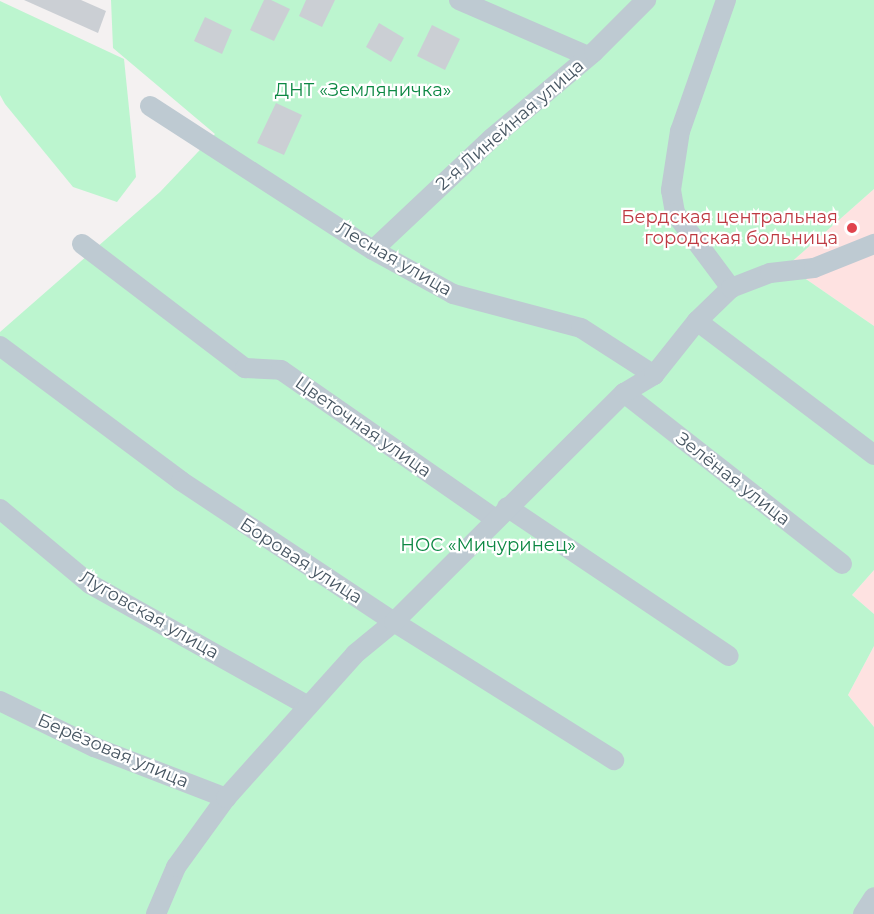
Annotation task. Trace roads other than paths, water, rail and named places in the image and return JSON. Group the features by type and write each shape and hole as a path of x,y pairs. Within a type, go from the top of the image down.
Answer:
{"street":[{"path":"459,0 588,56"},
{"name":"2-я Линейная улица","path":"373,250 492,138 588,56 646,0"},
{"path":"726,0 680,131 671,190 675,213 731,288"},
{"name":"Лесная улица","path":"150,106 373,250 453,294 581,328 654,375"},
{"name":"Цветочная улица","path":"82,244 245,368 281,370 501,513 729,656"},
{"path":"156,914 176,867 226,798 355,654 394,622 624,393 654,375 697,321 731,288 770,273 814,268 874,244"},
{"path":"697,321 874,455"},
{"name":"Боровая улица","path":"0,346 181,482 394,622 614,760"},
{"name":"Зелёная улица","path":"624,393 842,564"},
{"name":"Луговская улица","path":"0,509 90,584 308,706"},
{"name":"Берёзовая улица","path":"0,701 94,747 226,798"},
{"path":"863,914 874,897"}],"place":[{"name":"Бердская центральная городская больница","path":"852,228"}],"park label":[{"name":"ДНТ «Земляничка»","path":"363,90"},
{"name":"НОС «Мичуринец»","path":"488,545"}]}
